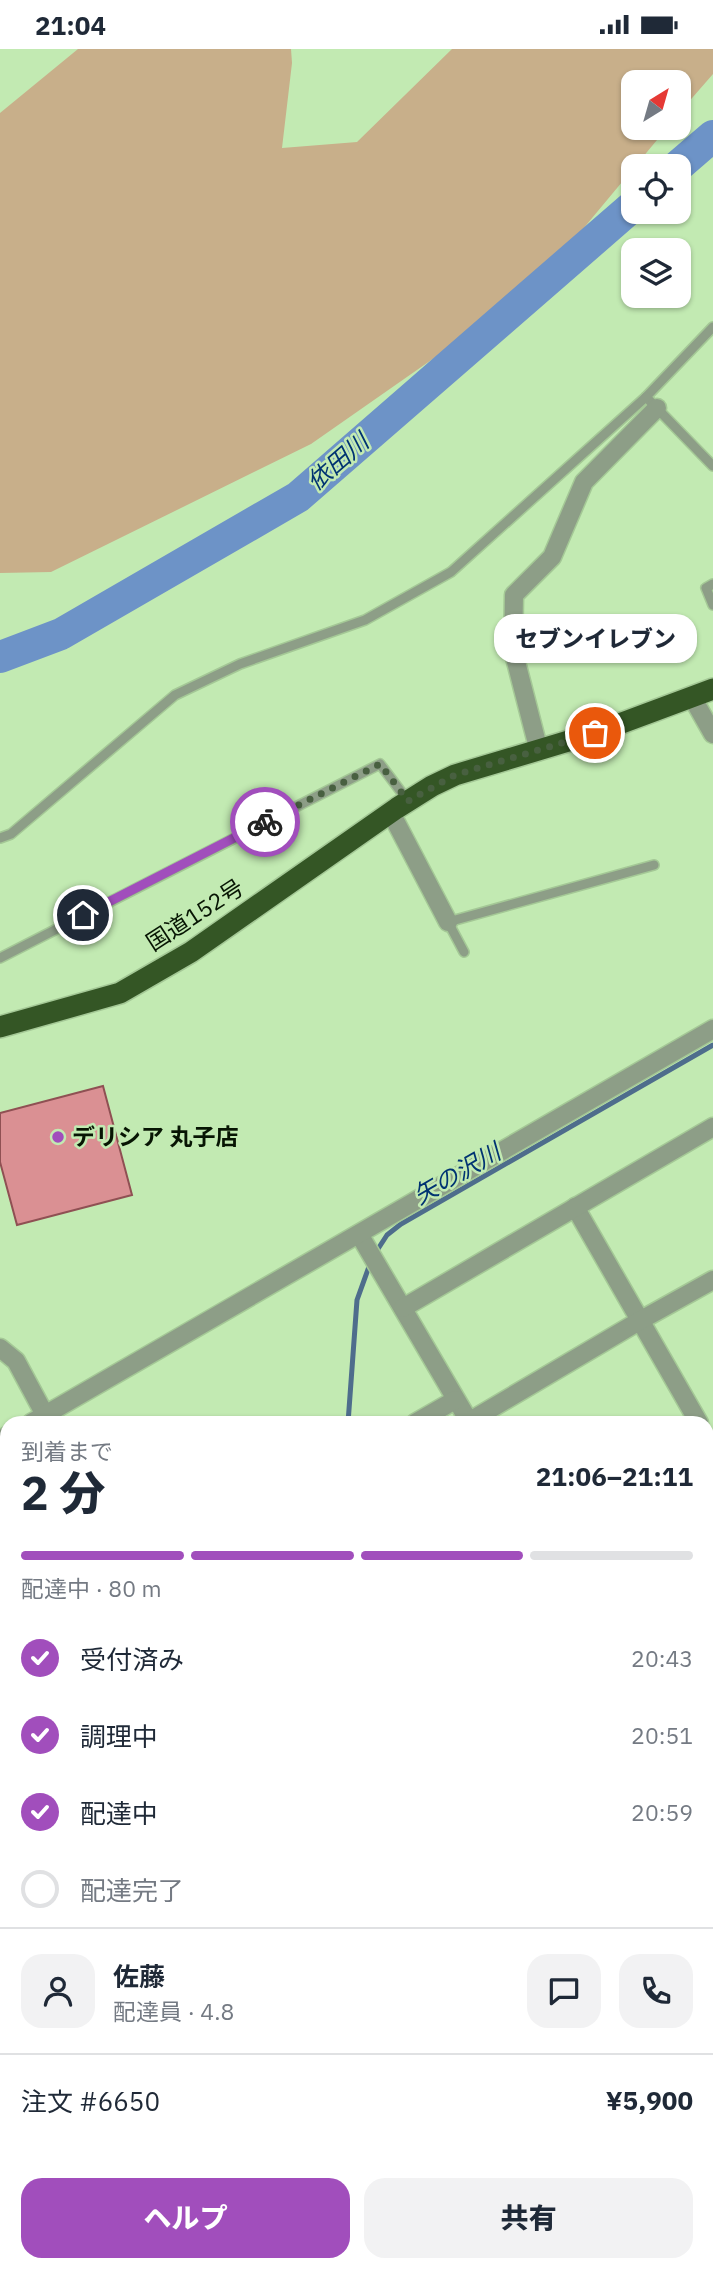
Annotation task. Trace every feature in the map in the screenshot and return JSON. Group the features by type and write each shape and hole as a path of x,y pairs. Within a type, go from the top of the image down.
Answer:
{"highway":[{"name":"国道152号","path":"0,1027 120,993 191,952 399,807 455,775 595,733 713,689"}],"street":[{"path":"539,751 513,650 514,595 552,557 584,482 652,403"},
{"path":"692,697 713,734"},
{"path":"399,807 448,922"},
{"path":"43,1416 713,1028"},
{"path":"403,1308 713,1127"},
{"path":"575,1207 696,1416"},
{"path":"359,1234 466,1416"},
{"path":"480,1416 713,1280"},
{"path":"0,1348 16,1361 37,1416"},
{"path":"427,1416 455,1400"}],"lane":[{"path":"0,838 11,834 175,695 240,664 365,620 450,572 652,403 713,327"},
{"path":"652,403 713,466"},
{"path":"713,584 706,588 713,605"},
{"path":"0,958 380,764 399,807"},
{"path":"464,952 448,922 654,865"}],"shaded area":[{"path":"78,49 291,49 292,63 282,148 357,142 452,49 713,49 713,74 691,99 691,70 621,70 621,140 657,140 645,154 621,154 621,183 533,289 311,444 51,572 0,573 0,113"}],"building":[{"name":"デリシア 丸子店","path":"103,1086 132,1195 17,1225 0,1162 0,1113"}],"waterway":[{"name":"依田川","path":"691,155 713,136"},
{"name":"依田川","path":"0,657 61,634 298,497 621,216"},
{"name":"矢の沢川","path":"376,1252 387,1235 401,1224 713,1045"},
{"name":"矢の沢川","path":"349,1416 357,1300 371,1261"}],"way so far":[{"path":"265,822 380,764 408,801 455,775 595,733"}],"place":[{"name":"セブンイレブン","path":"595,733"},
{"name":"デリシア 丸子店","path":"58,1137"}],"route":[{"path":"83,915 265,822"}]}
